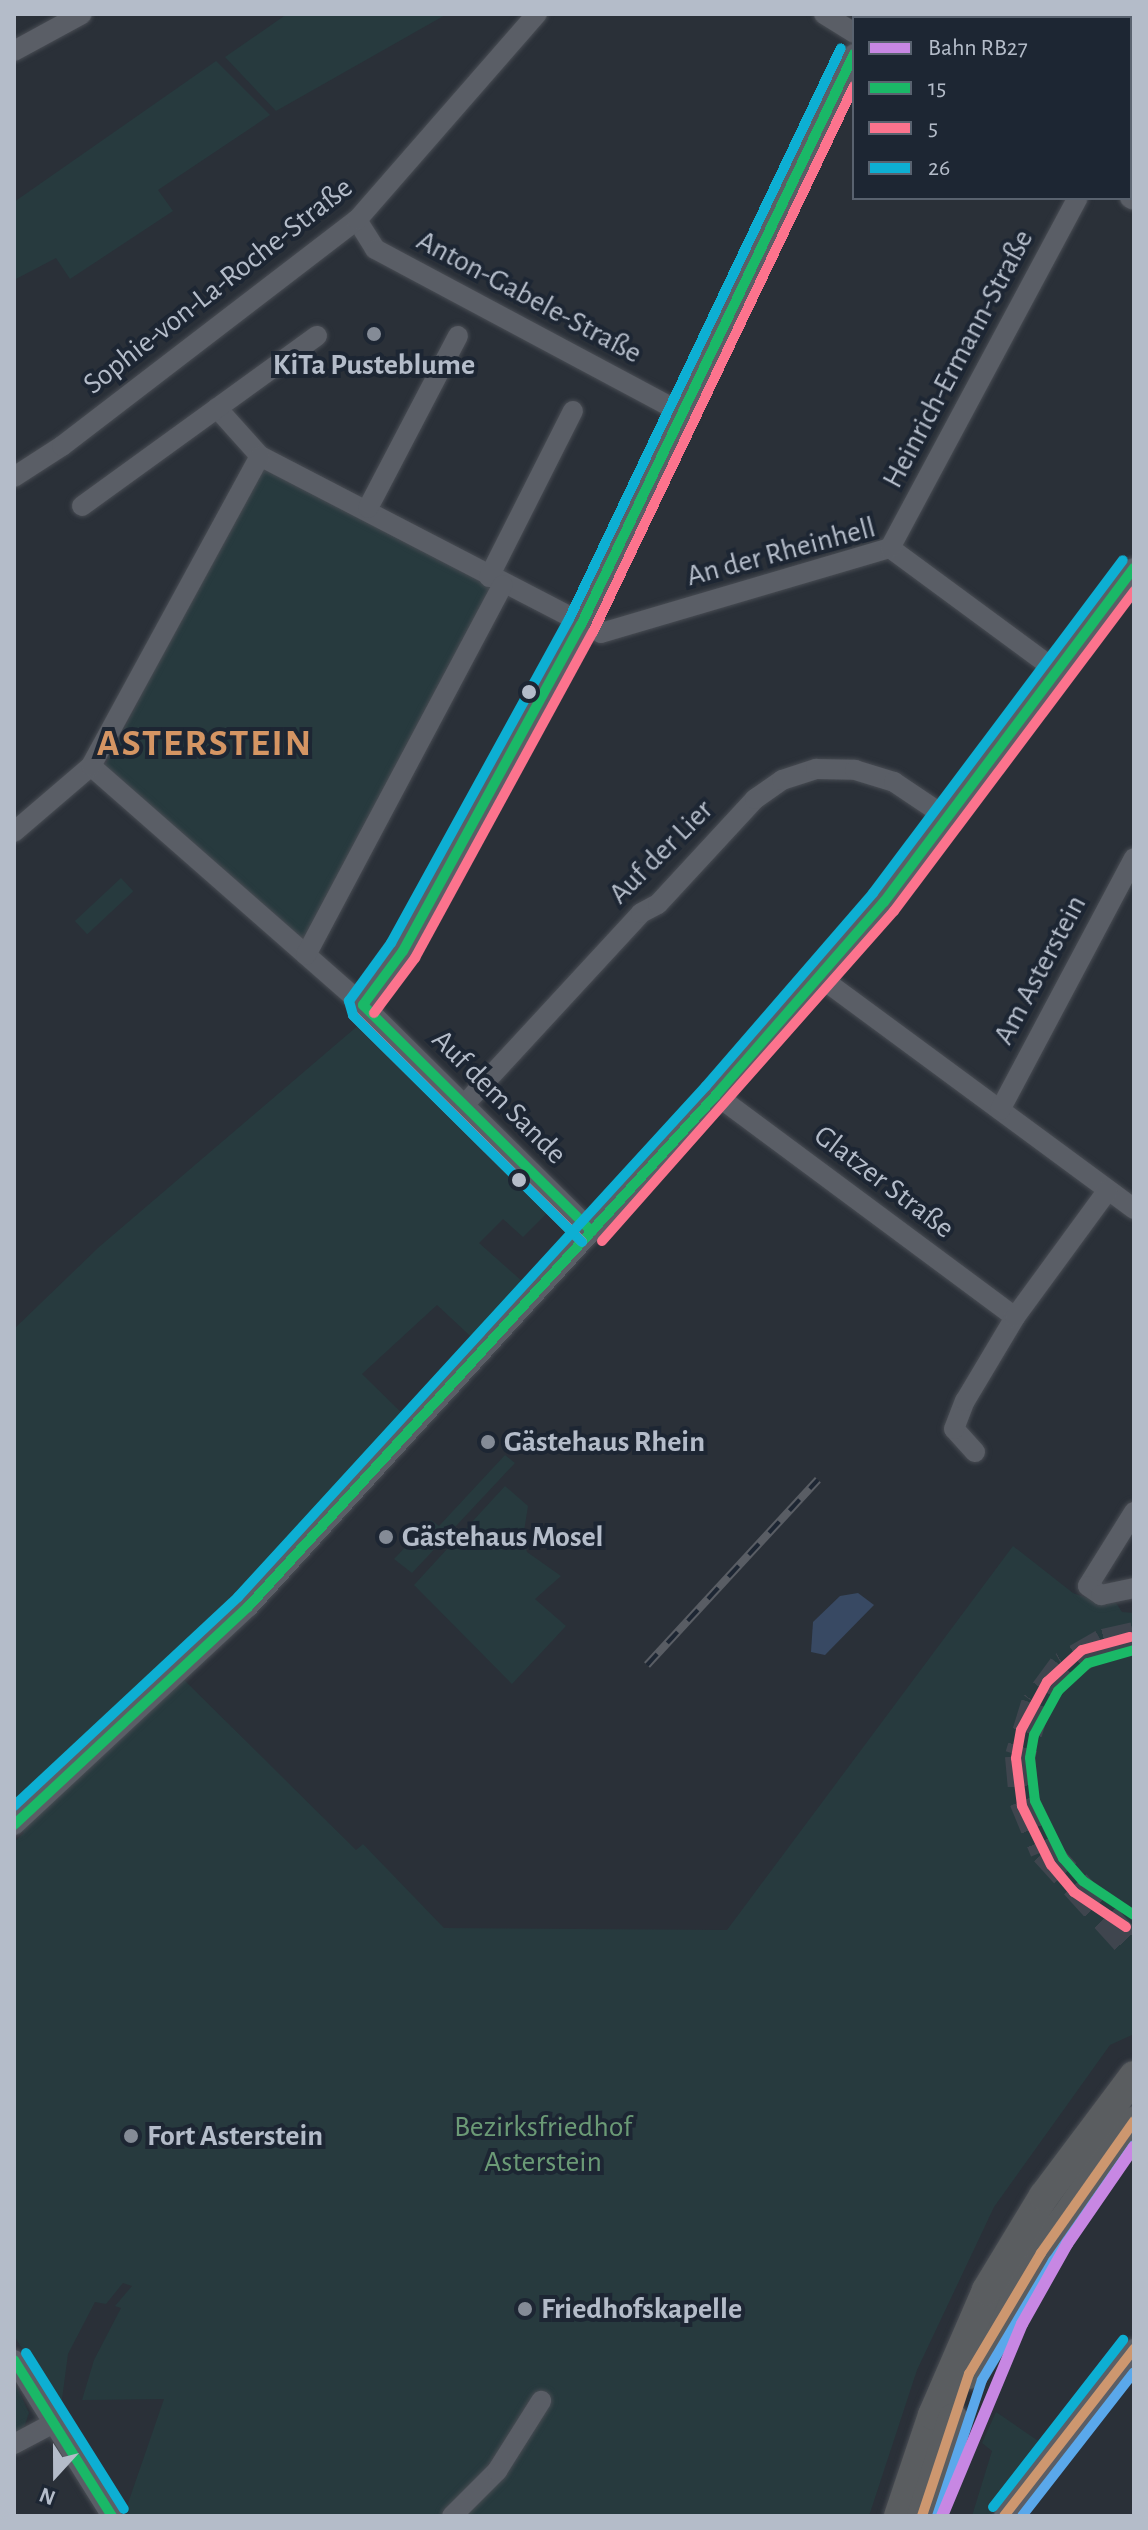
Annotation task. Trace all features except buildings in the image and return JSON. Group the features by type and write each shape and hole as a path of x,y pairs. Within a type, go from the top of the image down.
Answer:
{"highway":[{"path":"1097,2124 1134,2053"},
{"path":"899,2516 933,2415 987,2290 1029,2218 1134,2076"},
{"path":"922,2516 969,2374 1028,2246 1134,2096"},
{"path":"969,2374 1041,2253 1134,2121"}],"street":[{"path":"14,51 82,14"},
{"name":"Sophie-von-La-Roche-Straße","path":"14,477 62,446 357,220 537,14"},
{"path":"824,14 852,32"},
{"path":"363,1005 403,951 581,625 686,415 852,58"},
{"name":"Heinrich-Ermann-Straße","path":"890,548 1077,200"},
{"name":"Anton-Gabele-Straße","path":"357,220 375,249 686,415"},
{"path":"82,506 317,336"},
{"path":"368,508 458,336"},
{"path":"217,408 260,456 368,508 581,625"},
{"path":"306,955 496,581 573,411"},
{"path":"14,832 91,766 260,456"},
{"name":"An der Rheinhell","path":"581,625 601,633 890,548 1058,672"},
{"path":"14,1825 248,1607 821,978 949,819 1134,568"},
{"name":"Auf dem Sande","path":"91,766 363,1005 592,1232"},
{"name":"Auf der Lier","path":"464,1105 641,913 658,904 755,799 782,780 816,769 855,770 894,782 949,819"},
{"name":"Am Asterstein","path":"1000,1110 1134,858"},
{"path":"821,978 1134,1209"},
{"name":"Glatzer Straße","path":"716,1095 1015,1317"},
{"path":"975,1452 957,1437 957,1417 1015,1317 1108,1190"},
{"path":"1134,1512 1088,1586 1101,1595 1134,1588"},
{"path":"1004,2516 1134,2349"},
{"path":"14,2360 112,2516"},
{"path":"452,2516 497,2471 541,2401"},
{"path":"14,2444 52,2424"}],"green space":[{"path":"287,14 447,14 276,111 225,57"},
{"path":"216,61 270,115 158,190 173,211 70,279 56,258 14,280 14,202"},
{"path":"263,462 493,587 307,948 103,769"},
{"path":"121,878 133,891 87,934 75,921"},
{"name":"Bezirksfriedhof Asterstein","path":"361,1023 370,1024 556,1204 523,1237 503,1219 479,1243 532,1290 481,1346 437,1305 362,1374 409,1420 263,1582 173,1669 356,1850 363,1844 444,1928 727,1930 1013,1546 1073,1593 1095,1601 1114,1600 1122,1612 1134,1613 1134,2034 1110,2045 994,2207 917,2370 869,2516 128,2516 125,2512 164,2399 82,2400 94,2360 121,2308 115,2306 132,2286 123,2283 106,2304 95,2302 68,2354 60,2414 14,2335 14,1842 24,1833 14,1821 14,1329 99,1247"},
{"path":"505,1455 515,1463 412,1573 394,1559 431,1520 439,1526"},
{"path":"505,1486 528,1506 523,1538 527,1552 561,1576 535,1599 566,1626 512,1684 414,1585"},
{"path":"14,2381 29,2413 23,2430 14,2437"},
{"path":"996,2412 1047,2447 989,2516 972,2516 992,2451 982,2443"}],"water":[{"path":"858,1593 874,1605 825,1655 811,1652 813,1622 840,1596"}],"tunnel":[{"path":"1134,1637 1103,1644 1063,1667 1036,1704 1020,1756 1024,1800 1045,1851 1134,1949"}],"railway":[{"path":"647,1665 818,1480"}],"rail line":[{"name":"RB27","path":"942,2516 1022,2324 1067,2244 1134,2147"}],"transit line":[{"name":"26","path":"582,1242 353,1015 349,1001 391,943 569,619 841,48"},
{"name":"15","path":"363,1005 403,951 581,625 852,58"},
{"name":"5","path":"374,1013 415,958 593,632 852,90"},
{"name":"26","path":"14,1806 238,1597 706,1086 873,893 1123,560"},
{"name":"15","path":"14,1825 248,1607 716,1095 884,902 1134,568"},
{"name":"5","path":"602,1241 894,911 1134,591"},
{"name":"15","path":"363,1005 592,1232"},
{"name":"5","path":"353,1015 582,1242"},
{"name":"5","path":"1126,1927 1074,1892 1051,1865 1022,1806 1016,1758 1021,1730 1047,1682 1082,1650 1130,1637"},
{"name":"15","path":"1134,1650 1088,1663 1058,1691 1034,1735 1030,1758 1035,1801 1063,1858 1083,1881 1134,1915"},
{"path":"922,2516 969,2374 1041,2253 1134,2121"},
{"path":"937,2516 982,2380 1053,2261 1134,2145"},
{"name":"26","path":"993,2507 1123,2340"},
{"path":"1004,2516 1134,2349"},
{"name":"26","path":"26,2353 124,2509"},
{"name":"15","path":"14,2360 112,2516"},
{"path":"1022,2516 1134,2372"}],"place":[{"name":"KiTa Pusteblume","path":"374,334"},
{"name":"Gästehaus Rhein","path":"488,1442"},
{"name":"Gästehaus Mosel","path":"386,1537"},
{"name":"Fort Asterstein","path":"131,2136"},
{"name":"Friedhofskapelle","path":"525,2309"}],"district":[{"name":"ASTERSTEIN","path":"205,745"}]}
